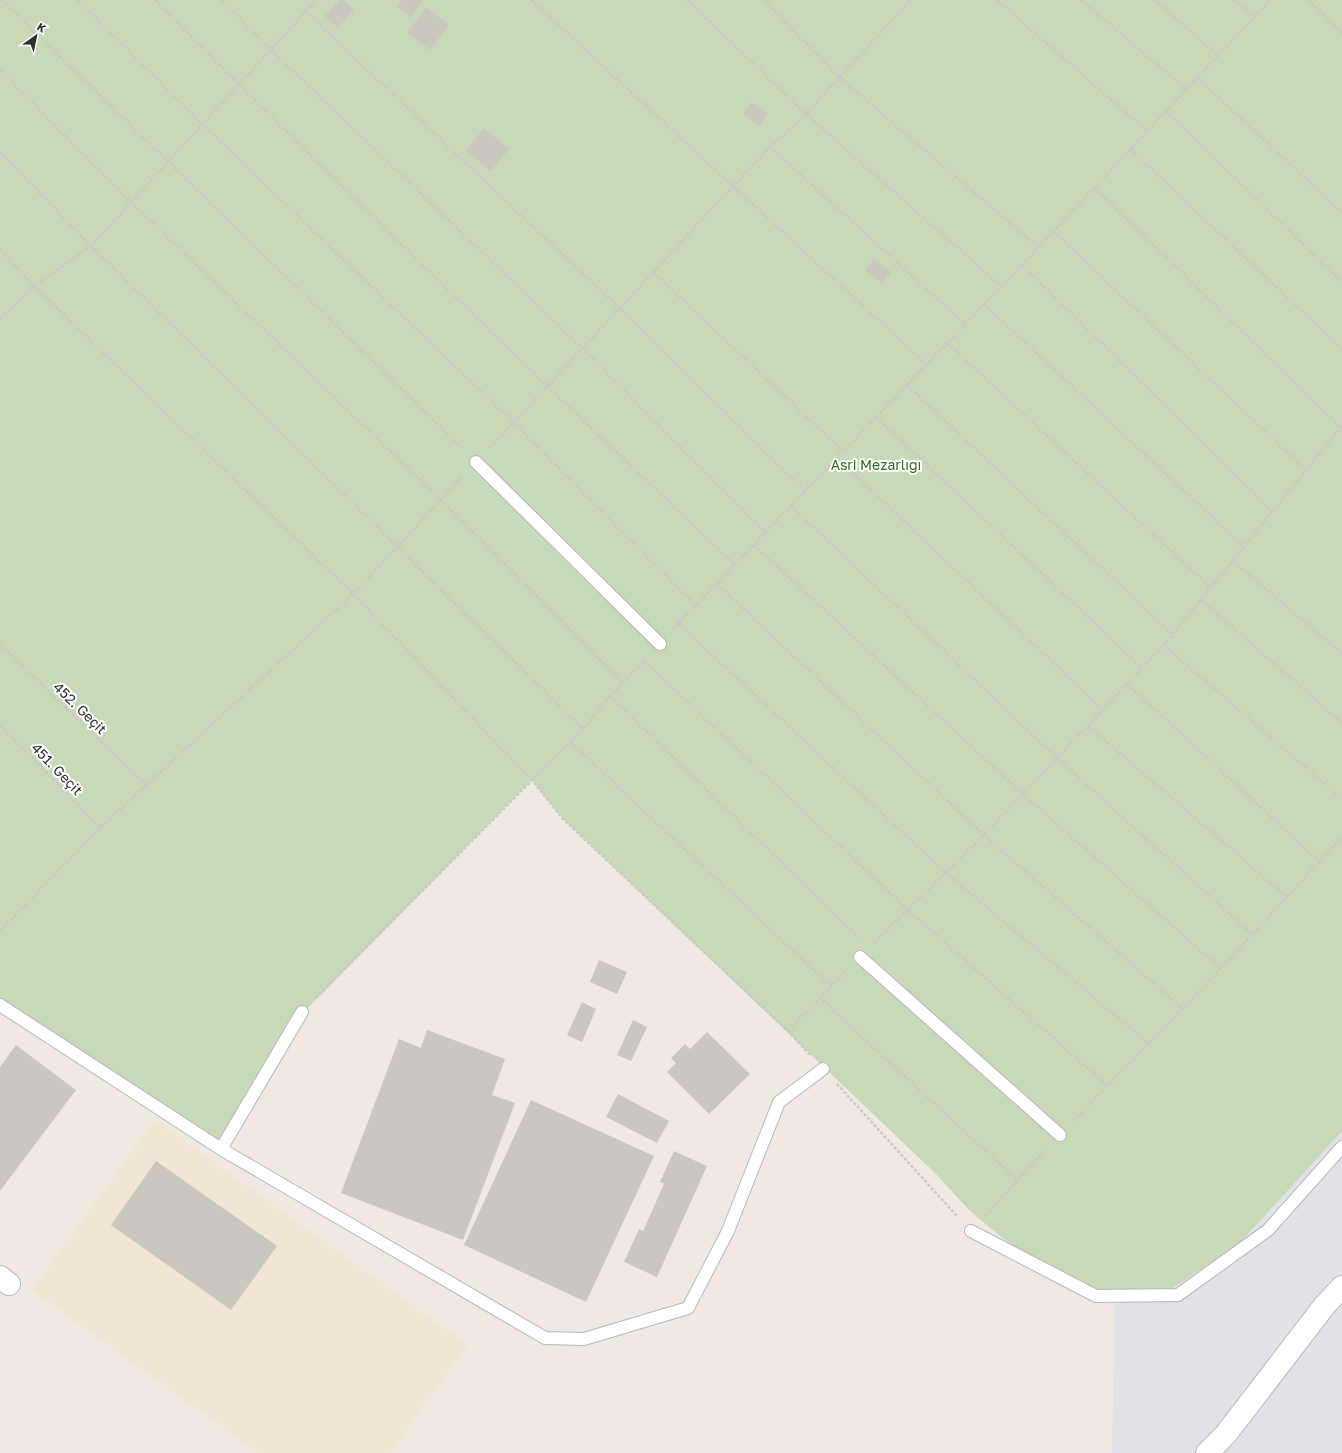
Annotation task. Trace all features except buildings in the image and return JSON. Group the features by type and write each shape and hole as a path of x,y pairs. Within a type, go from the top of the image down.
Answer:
{"street":[{"path":"1207,1453 1226,1434 1326,1305 1342,1287"}],"lane":[{"path":"476,462 660,644"},
{"path":"860,957 1060,1135"},
{"path":"0,1005 221,1149 545,1338 584,1339 688,1308 728,1231 778,1102 823,1069"},
{"path":"221,1149 302,1012"},
{"path":"971,1232 1096,1296 1178,1295 1268,1230 1342,1147"}],"path":[{"path":"2,0 476,462"},
{"path":"78,0 202,124 513,422 696,606"},
{"path":"155,0 238,84 547,386 735,565"},
{"path":"222,0 270,49 582,348 766,533"},
{"path":"0,319 34,286 91,246 316,0"},
{"path":"531,0 926,364"},
{"path":"687,0 806,114 1001,286"},
{"path":"764,0 840,78 1038,247"},
{"path":"997,0 1147,131"},
{"path":"1081,0 1186,89"},
{"path":"1154,0 1218,55"},
{"path":"1234,0 1253,16"},
{"path":"302,1012 583,729 610,696 678,623 696,606 1022,265 1253,16 1270,0"},
{"path":"1308,0 1342,33"},
{"path":"305,11 619,308 805,491"},
{"path":"0,70 130,202 441,500 623,683"},
{"path":"1197,77 1342,213"},
{"path":"1166,111 1342,282"},
{"path":"770,147 965,324"},
{"path":"1130,149 1342,349"},
{"path":"0,152 91,246 583,729"},
{"path":"788,1031 819,997 984,835 1164,645 1341,427 1094,187"},
{"path":"1053,231 1306,470"},
{"path":"0,249 34,286 353,594 532,780 562,818 788,1031 971,1232 1017,1180 1183,1009 1342,837"},
{"path":"1022,265 1273,512"},
{"path":"653,272 843,452"},
{"path":"984,304 1244,547"},
{"path":"947,343 1211,588"},
{"path":"907,385 1173,635"},
{"path":"876,418 1142,668"},
{"path":"837,458 1103,710"},
{"path":"791,506 1057,758 1252,935"},
{"path":"754,545 1023,794 1220,968"},
{"path":"1233,561 1342,654"},
{"path":"717,584 984,835 1183,1009"},
{"path":"1201,600 1342,723"},
{"path":"678,623 946,873 1149,1044"},
{"name":"452. Geçit","path":"0,644 147,786"},
{"path":"1164,645 1342,799"},
{"path":"644,661 908,910 1108,1086"},
{"path":"1127,684 1320,862"},
{"path":"610,696 870,948"},
{"name":"451. Geçit","path":"0,725 100,828"},
{"path":"1088,726 1287,897"},
{"path":"570,742 831,986"},
{"path":"819,997 1017,1180"}],"shaded area":[{"path":"155,1120 468,1345 390,1453 258,1453 32,1290"},
{"path":"1342,1131 1342,1453 1112,1453 1115,1293 1238,1245"}],"green space":[{"name":"Asri Mezarlığı","path":"0,0 1342,0 1342,1131 1238,1245 1171,1289 1115,1293 1079,1284 1026,1257 971,1212 934,1172 562,818 532,780 294,1022 216,1144 0,1004"}]}
